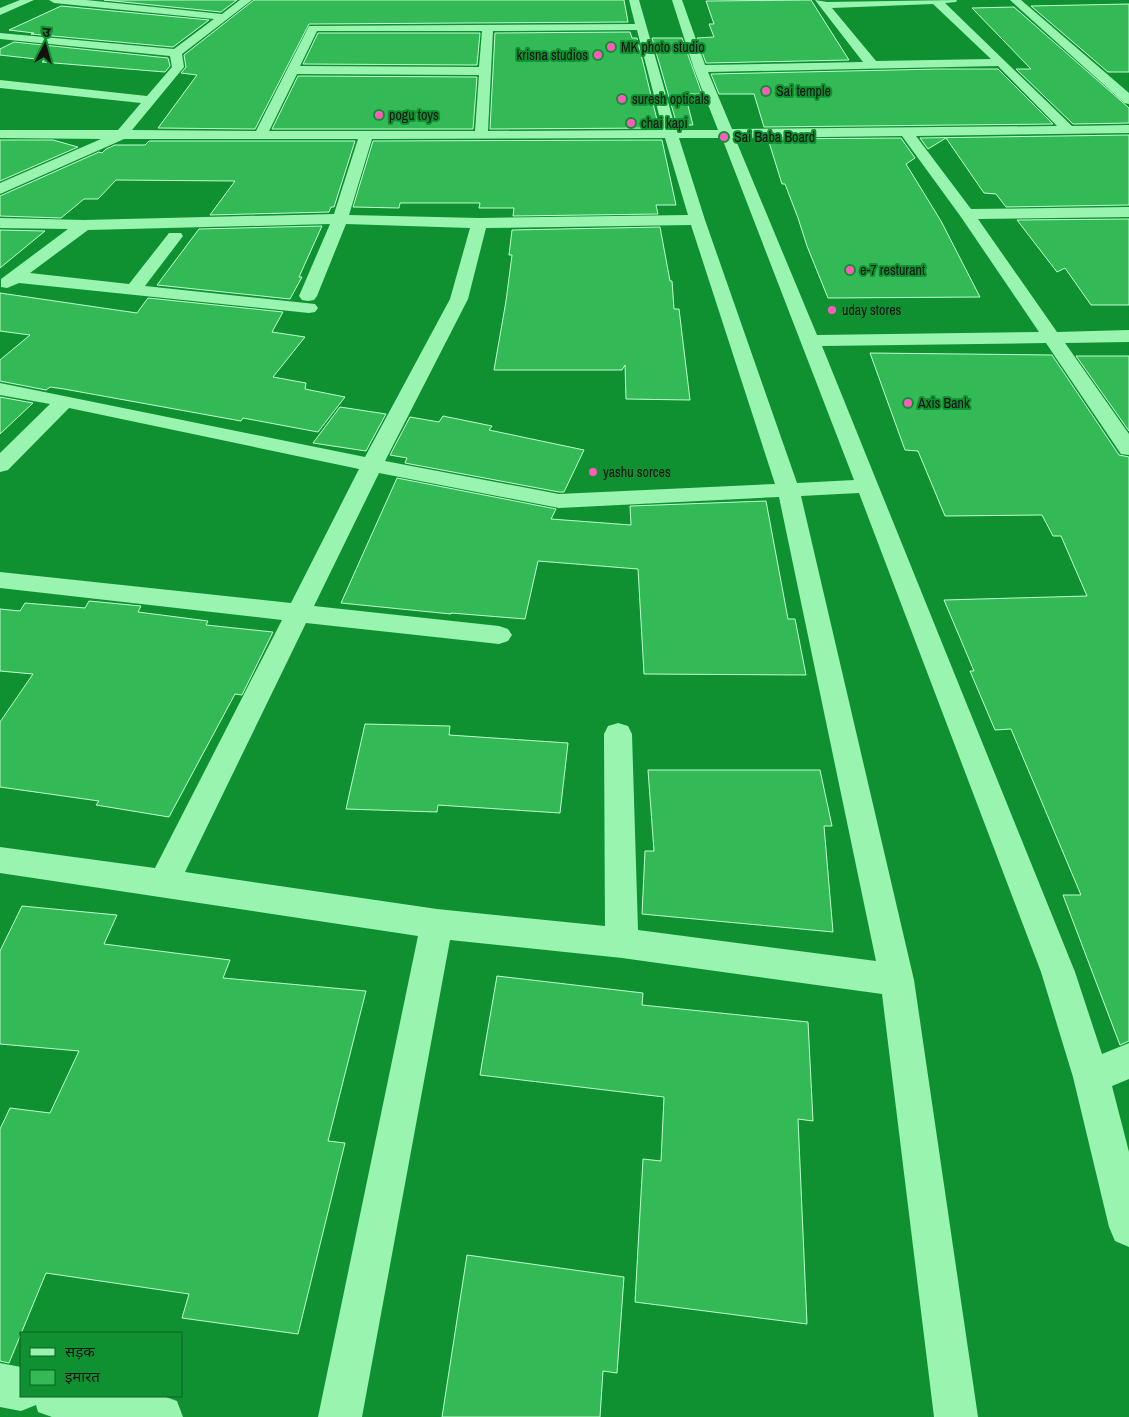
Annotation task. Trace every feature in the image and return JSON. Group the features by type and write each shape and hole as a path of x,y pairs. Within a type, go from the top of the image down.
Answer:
{"street":[{"path":"0,12 29,0"},
{"path":"54,0 223,17"},
{"path":"0,36 176,53 248,0"},
{"path":"634,0 671,135 697,220 788,490 897,980 956,1417"},
{"path":"677,0 700,69 810,341 1058,972 1090,1078 1129,1227"},
{"path":"822,3 952,0"},
{"path":"1015,0 1129,100"},
{"path":"936,1 1069,130"},
{"path":"822,3 873,66"},
{"path":"260,136 313,28 641,27"},
{"path":"481,136 488,28"},
{"path":"0,189 121,135 178,67 176,53"},
{"path":"700,69 1001,62"},
{"path":"293,70 484,71"},
{"path":"0,84 152,100"},
{"path":"0,134 260,136 671,135 1129,128"},
{"path":"906,132 967,214 1128,445"},
{"path":"14,277 133,290 308,302 340,219 366,136"},
{"path":"967,214 1129,212"},
{"path":"0,223 84,225 340,219 479,223 697,220"},
{"path":"164,883 372,465 458,299 479,223"},
{"path":"0,288 84,225"},
{"path":"133,290 175,236"},
{"path":"810,341 1053,339 1129,336"},
{"path":"0,389 65,400 372,465 559,501 867,486"},
{"path":"0,465 65,400"},
{"path":"0,580 298,615 499,635"},
{"path":"618,734 622,943"},
{"path":"0,860 438,924 622,943 897,980"},
{"path":"340,1417 438,924"},
{"path":"1090,1078 1129,1062"},
{"path":"0,1385 20,1389"},
{"path":"59,1397 161,1417"}],"building":[{"path":"104,0 237,0 221,12"},
{"path":"254,0 624,0 628,22 309,24 255,129 158,128 197,75 181,73 186,67 184,55"},
{"path":"811,0 849,60 706,63 697,38 714,37 709,24 714,24 706,1"},
{"path":"1129,4 1129,72 1108,72 1031,6"},
{"path":"61,6 209,20 173,47 31,34 34,33 9,30"},
{"path":"1014,7 1129,108 1129,123 1073,124 1016,69 1031,69 972,8"},
{"path":"630,32 632,38 637,38 659,128 490,129 495,33"},
{"path":"318,33 480,33 477,65 303,64"},
{"path":"652,38 682,38 702,94 685,94 693,125 677,125"},
{"path":"14,42 168,58 170,66 165,72 42,62 45,60 0,55 0,49"},
{"path":"998,69 1053,124 764,127 754,94 719,94 711,74"},
{"path":"298,76 477,77 473,129 272,129"},
{"path":"1129,135 1129,205 1006,207 996,194 984,193 946,138 928,149 920,138"},
{"path":"901,138 915,158 906,164 941,221 980,297 828,298 785,184 782,184 768,139"},
{"path":"0,140 53,140 78,147 0,181"},
{"path":"662,140 676,205 656,205 658,214 513,216 514,208 479,208 480,203 400,203 399,208 353,207 373,141"},
{"path":"149,141 355,141 334,207 331,207 329,212 210,215 235,181 116,180 98,199 84,199 61,218 0,216 0,196 99,152 102,153 115,145 145,145"},
{"path":"1129,219 1129,305 1091,305 1065,268 1057,272 1017,220"},
{"path":"322,226 299,277 302,277 290,299 157,285 199,229"},
{"path":"660,227 670,281 672,281 674,309 679,309 690,400 626,399 625,365 622,370 494,370 512,255 509,255 512,230"},
{"path":"0,230 45,231 0,268"},
{"path":"0,293 137,313 148,298 283,312 272,332 305,337 273,377 306,383 305,389 345,397 318,432 243,418 241,421 64,389 50,387 46,390 0,381 0,360 30,335 0,331"},
{"path":"870,353 1052,355 1119,455 1129,457 1129,1041 1120,1045 1063,895 1081,895 1011,729 995,730 970,671 974,671 944,600 1087,596 1061,536 1053,536 1042,515 945,516 918,451 905,450"},
{"path":"1076,356 1129,356 1129,431"},
{"path":"0,397 33,403 0,434"},
{"path":"340,407 386,414 366,451 313,443"},
{"path":"443,416 492,426 489,430 584,450 564,492 405,463 407,458 390,455 410,417 439,422"},
{"path":"397,478 556,509 551,519 631,525 630,506 766,501 788,619 795,619 806,675 644,674 638,569 538,561 525,619 341,603"},
{"path":"89,601 141,606 138,612 208,621 206,625 273,632 242,695 235,694 169,817 96,805 99,801 0,787 0,722 33,674 0,671 0,609 20,611 25,603 85,608"},
{"path":"365,724 450,726 449,735 568,743 560,813 438,805 437,812 346,809"},
{"path":"648,770 820,770 832,826 824,826 833,932 642,914 645,851 654,851"},
{"path":"22,906 117,915 104,944 230,960 223,978 366,991 328,1141 345,1143 298,1334 182,1318 189,1294 46,1273 22,1332 20,1332 9,1363 0,1361 0,1129 10,1108 50,1113 79,1051 0,1044 0,951"},
{"path":"497,976 643,993 642,1005 808,1022 813,1121 798,1119 807,1324 635,1302 643,1159 661,1161 664,1097 480,1075"},
{"path":"467,1255 624,1277 617,1373 603,1371 600,1417 442,1417"}],"place":[{"name":"MK photo studio","path":"611,47"},
{"name":"krisna studios","path":"598,55"},
{"name":"Sai temple","path":"766,91"},
{"name":"suresh opticals","path":"622,99"},
{"name":"pogu toys","path":"379,115"},
{"name":"chai kapi","path":"631,123"},
{"name":"Sai Baba Board","path":"724,137"},
{"name":"e-7 resturant","path":"850,270"},
{"name":"uday stores","path":"832,310"},
{"name":"Axis Bank","path":"908,403"},
{"name":"yashu sorces","path":"593,472"}]}
